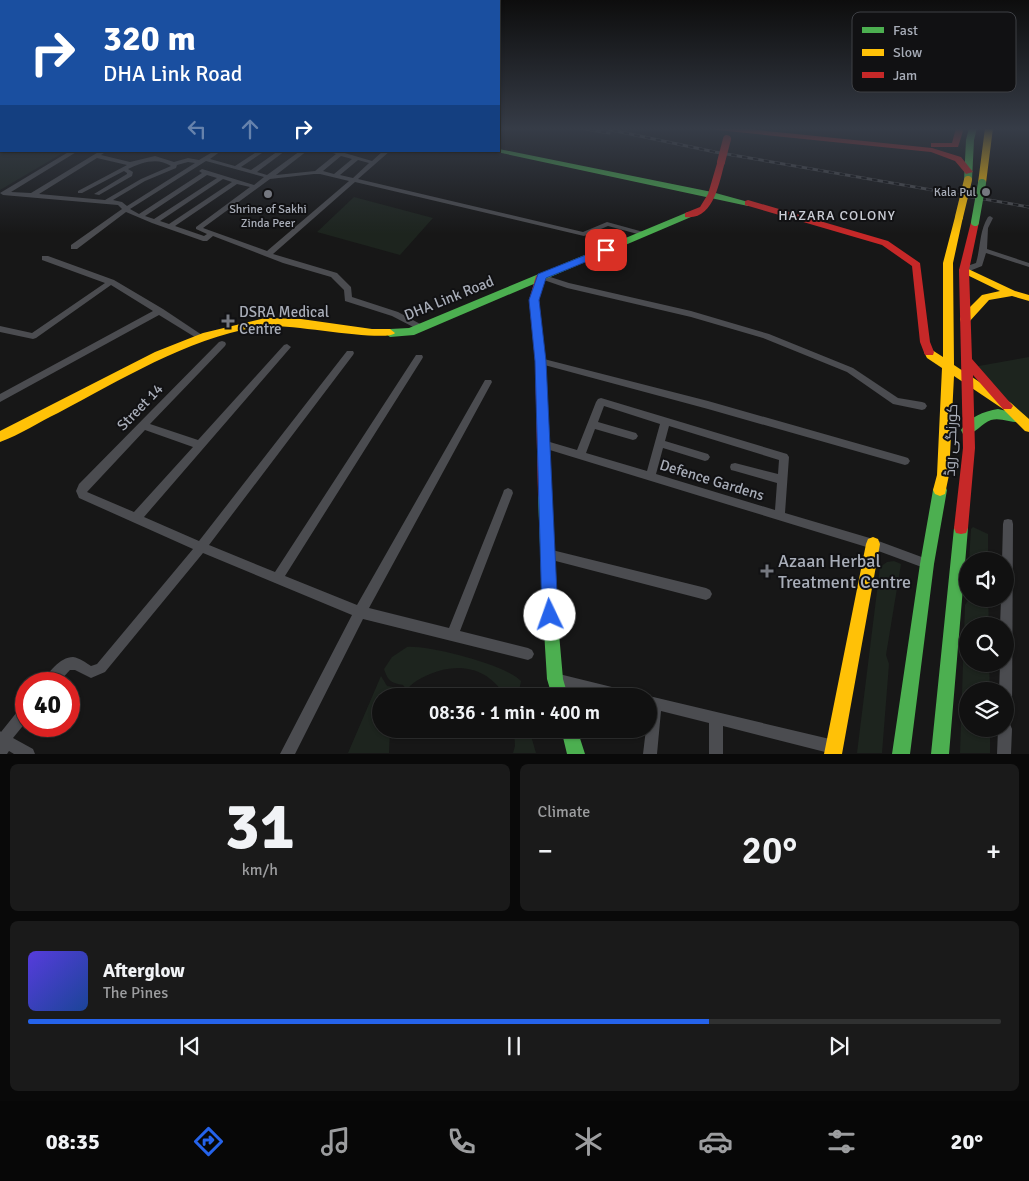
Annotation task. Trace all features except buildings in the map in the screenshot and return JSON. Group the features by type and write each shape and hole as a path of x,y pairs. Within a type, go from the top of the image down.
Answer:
{"street":[{"path":"54,163 3,193 120,203 130,213 205,239 212,233"},
{"path":"31,196 84,163"},
{"path":"80,192 136,163"},
{"path":"74,246 126,209 200,163"},
{"path":"213,163 268,177 316,173 334,176 584,234 606,224 645,234"},
{"path":"236,168 243,163"},
{"path":"252,172 265,163"},
{"path":"287,163 198,228 334,275 348,289 348,299 395,314 421,328"},
{"path":"316,173 328,163"},
{"path":"334,176 350,163"},
{"path":"270,253 374,163"},
{"path":"557,163 712,194 885,243 916,265 925,342 934,359 968,379 1013,412"},
{"name":"DHA Link Road","path":"0,437 159,355 207,336 265,322 301,323 372,333 410,332 421,328 703,209 712,194 721,163"},
{"path":"964,163 968,176"},
{"name":"کورنگی روڈ","path":"901,754 927,564 943,475 948,367 948,263 968,176 969,163"},
{"name":"کورنگی روڈ","path":"940,754 969,448 964,270 975,222 985,163"},
{"path":"106,201 143,180 174,167 174,164"},
{"path":"192,168 255,187"},
{"path":"97,194 130,175 130,172 124,169"},
{"path":"140,216 207,172"},
{"path":"154,222 222,177"},
{"path":"170,227 237,182"},
{"path":"964,270 980,264 985,228 990,218"},
{"path":"983,250 1029,265"},
{"path":"45,258 111,282 201,337"},
{"path":"964,270 1012,293 1029,298"},
{"path":"558,688 555,679 548,554 540,361 534,300 542,276 567,286 682,312 766,336 850,370 896,401 922,406"},
{"path":"0,329 33,336 111,282"},
{"path":"966,319 986,297 1012,293"},
{"path":"0,398 160,311"},
{"name":"Street 14","path":"135,519 83,495 81,492 83,487 222,344"},
{"path":"287,347 135,519 360,612 528,654"},
{"path":"61,672 67,665 72,664 91,672 96,672 101,668 201,547 350,353"},
{"path":"277,579 419,357"},
{"path":"967,360 1013,412 1029,427"},
{"path":"540,361 699,402 906,460"},
{"path":"287,754 360,612 488,382"},
{"path":"580,455 601,402 784,457 780,516"},
{"path":"967,430 982,416 990,413 1013,412"},
{"path":"650,476 665,422"},
{"path":"592,424 633,436"},
{"path":"143,425 200,445"},
{"name":"Defence Gardens","path":"543,444 873,544 927,564"},
{"path":"659,444 705,457"},
{"path":"735,467 782,480"},
{"path":"452,635 508,492"},
{"path":"1006,682 1008,524"},
{"path":"657,704 834,750 873,544"},
{"path":"548,554 706,594"},
{"path":"555,679 592,688"},
{"path":"716,720 716,754"},
{"path":"15,726 2,743 28,754"},
{"path":"1004,754 1005,737"},
{"path":"572,738 576,754"},
{"path":"650,754 651,738"}],"shaded area":[{"path":"0,163 45,163 0,190"},
{"path":"354,197 433,218 400,255 317,232"},
{"path":"1029,357 1029,424 973,367"},
{"path":"973,527 988,534 988,552 970,552 971,529"},
{"path":"894,561 901,564 886,655 889,664 882,753 857,753 880,567 887,562"},
{"path":"965,607 988,607 989,617 965,617"},
{"path":"407,647 417,647 467,657 513,675 521,681 520,688 499,688 481,673 462,668 451,668 430,674 418,680 409,688 405,688 403,685 390,681 384,669 392,657"},
{"path":"963,672 989,672 990,682 962,682"},
{"path":"381,676 387,686 400,688 376,688"},
{"path":"372,697 372,738 390,738 389,753 348,753"},
{"path":"961,737 990,737 990,753 960,753"},
{"path":"515,738 532,738 536,753 513,753"}],"railway":[{"path":"779,163 1029,207"}],"traffic: fast":[{"path":"557,163 748,203"},
{"path":"968,180 969,163"},
{"path":"975,222 982,183"},
{"path":"390,333 410,332 688,215"},
{"path":"967,430 980,420 992,415 998,414 1020,418"},
{"path":"901,754 927,564 940,490"},
{"path":"545,495 549,599 555,679 558,688"},
{"path":"940,754 961,528"},
{"path":"572,738 576,754"}],"traffic: slow":[{"path":"982,183 985,163"},
{"path":"959,217 968,180"},
{"path":"940,490 943,475 948,394 948,263 959,217"},
{"path":"964,270 1012,293 1029,298"},
{"path":"965,319 986,297 1012,293"},
{"path":"0,437 159,355 207,336 265,322 301,323 372,333 390,333"},
{"path":"929,352 1007,406 1029,427"},
{"path":"833,754 873,544"}],"traffic: jam":[{"path":"688,215 703,209 712,194 721,163"},
{"path":"962,163 969,172"},
{"path":"748,203 885,243 917,265 925,342 929,352"},
{"path":"961,528 969,448 964,270 975,222"},
{"path":"541,276 534,300 540,361 545,495"},
{"path":"967,361 1007,406"}],"place":[{"name":"Kala Pul","path":"986,192"},
{"name":"Shrine of Sakhi Zinda Peer","path":"268,194"},
{"name":"DSRA Medical Centre","path":"228,321"},
{"name":"Azaan Herbal Treatment Centre","path":"767,571"}],"district":[{"name":"HAZARA COLONY","path":"837,215"}],"route":[{"path":"550,615 540,361 534,300 542,276 606,250"}]}
